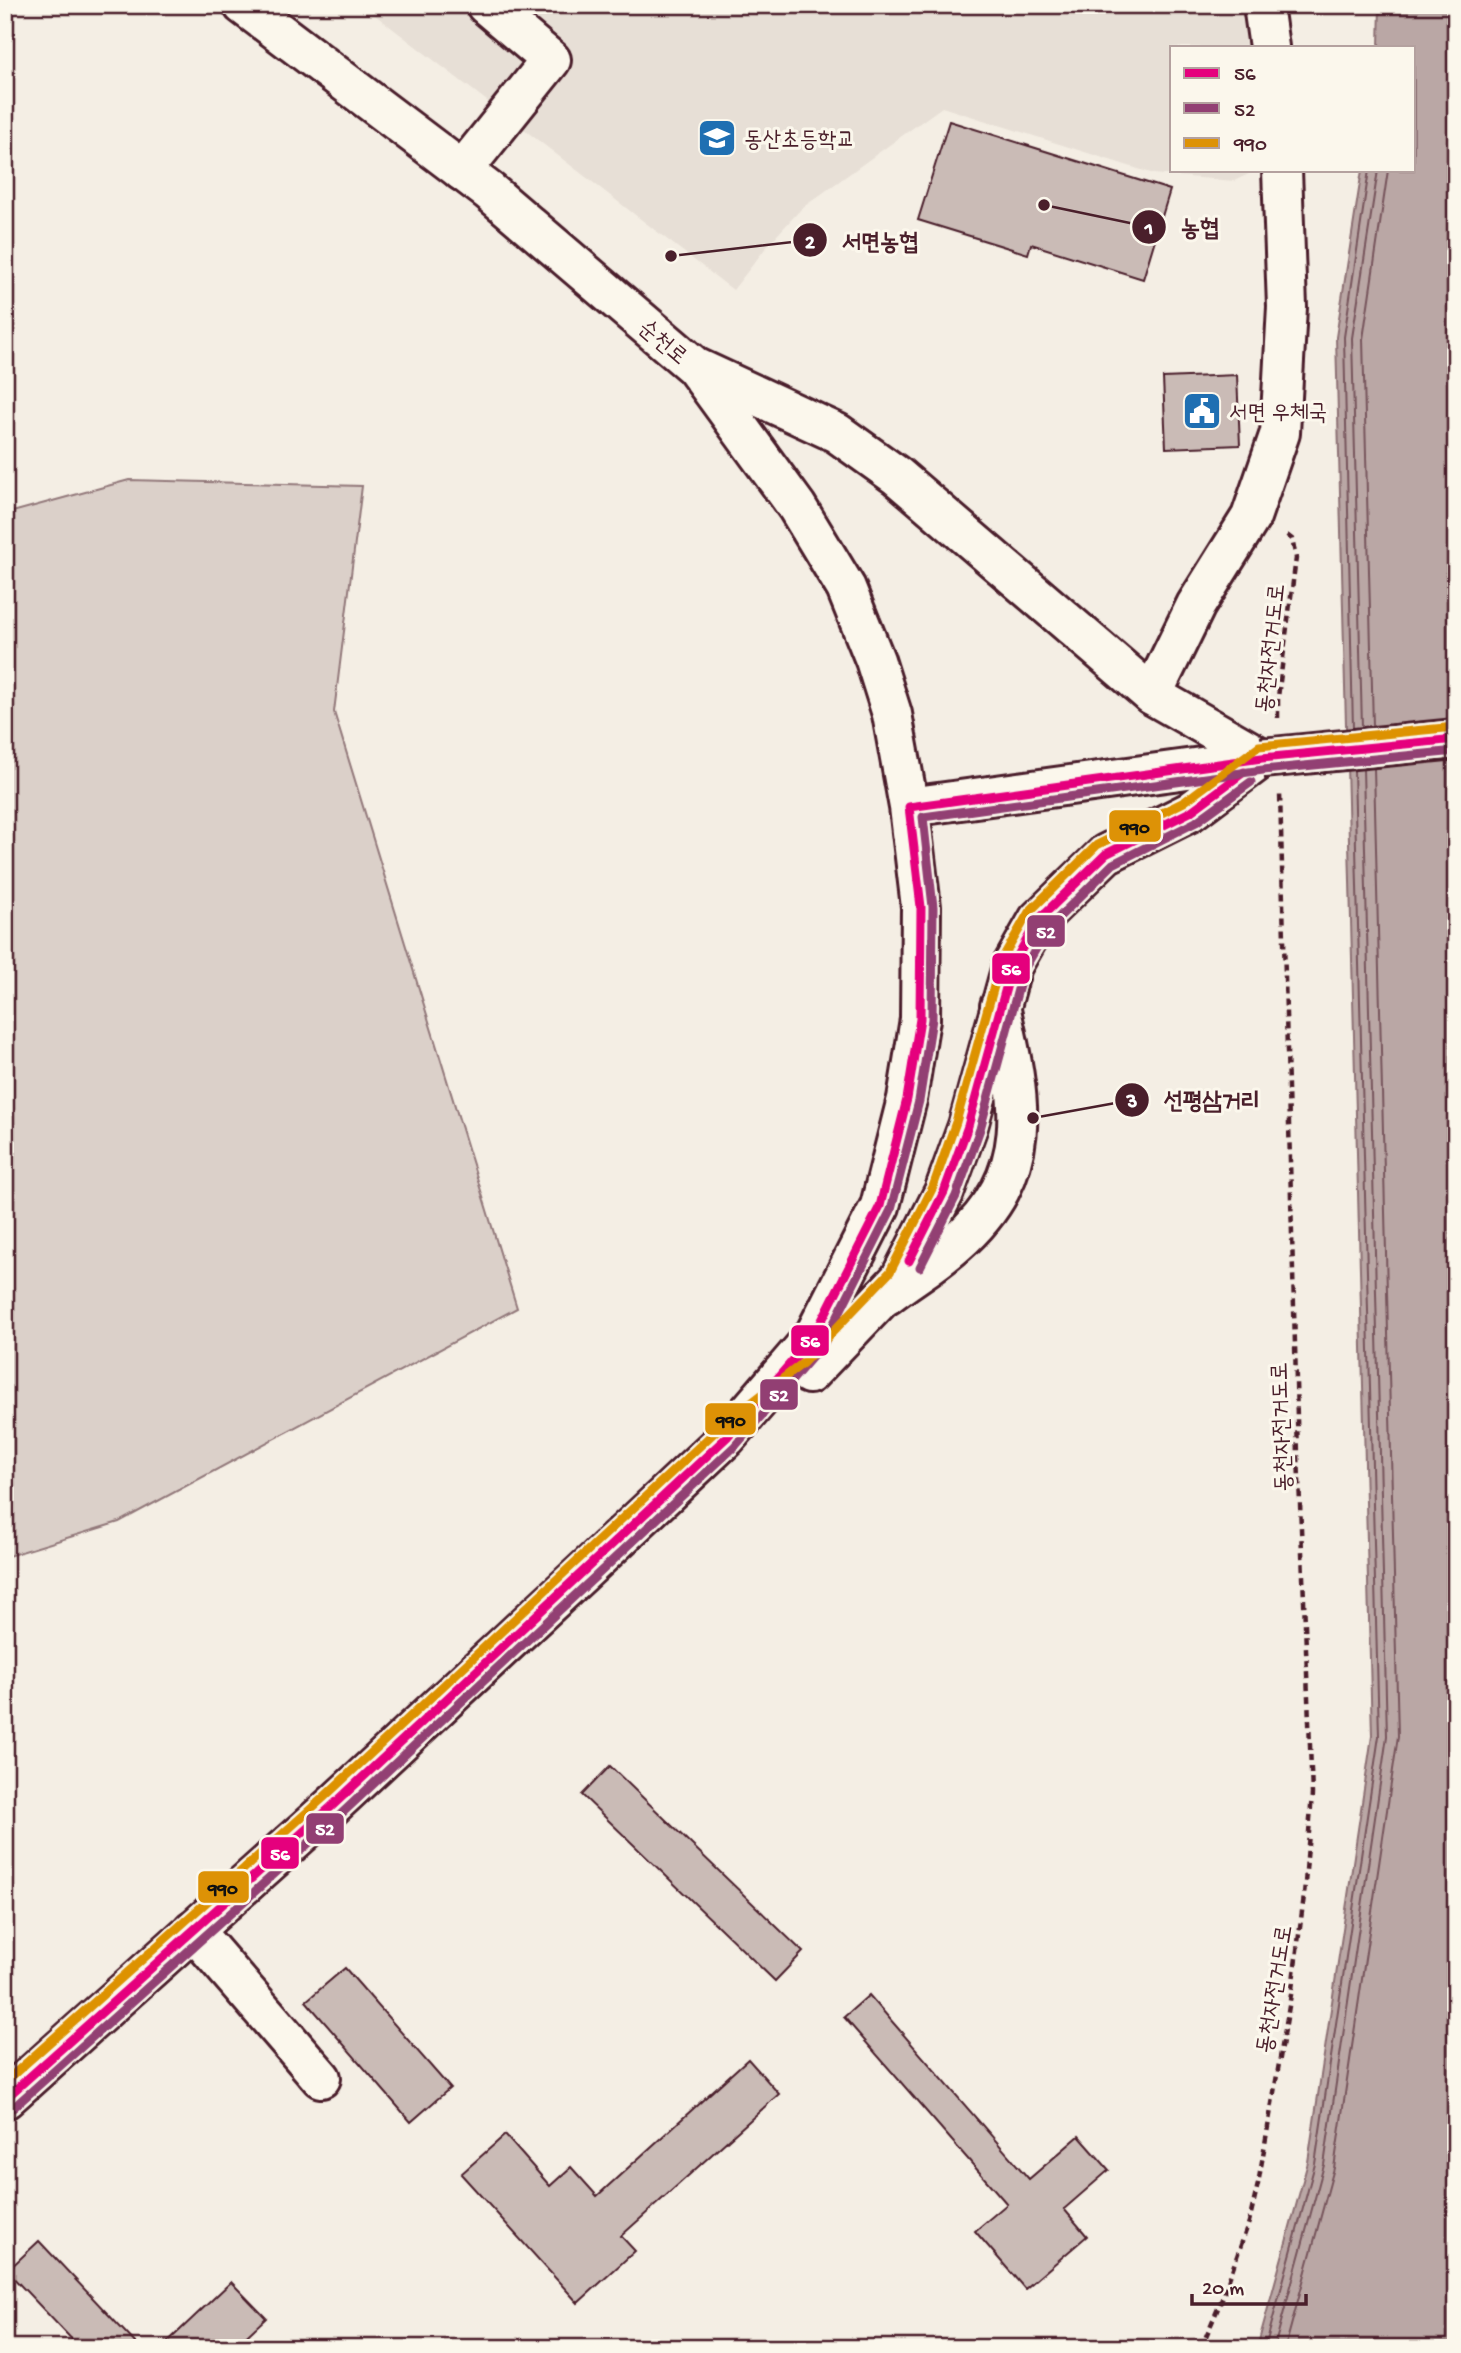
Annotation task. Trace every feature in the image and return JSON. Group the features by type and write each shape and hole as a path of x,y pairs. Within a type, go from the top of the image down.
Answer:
{"main road":[{"name":"순천로","path":"243,5 462,171 695,367 797,507 846,588 875,660 892,714 909,807 921,907 919,1019 907,1099 880,1206 814,1336 727,1437"},
{"path":"462,171 551,60 486,5"},
{"path":"1264,5 1269,46"},
{"path":"1152,695 1196,605 1251,517 1280,433 1287,307 1282,172"},
{"path":"695,367 838,433 897,476 1152,695 1273,754"},
{"path":"909,807 1273,754 1456,739"},
{"path":"5,2099 331,1807 727,1437 811,1372 900,1279 944,1192 968,1126 1012,966 1038,920 1106,854 1190,812 1273,754"},
{"path":"879,1301 956,1244 986,1213 1002,1188 1011,1161 1019,1119 1016,1082 999,1006"},
{"path":"193,1930 321,2078"}],"path":[{"name":"동천자전거도로","path":"1201,2348 1236,2261 1258,2184 1294,1976 1312,1794 1273,754 1296,558 1292,539 1280,529 1251,517"}],"shaded area":[{"name":"동산초등학교","path":"362,5 1244,5 1252,46 1170,46 1170,172 1253,172 1234,181 1154,174 942,107 802,208 768,245 733,290"},
{"path":"129,480 362,486 334,712 517,1308 119,1522 5,1557 5,514"}],"water":[{"path":"1380,5 1456,5 1456,2348 1257,2348 1308,2162 1372,1736 1336,337 1362,172 1416,172 1416,46 1379,46"}],"building":[{"path":"949,121 1170,190 1143,279 1031,244 1028,254 918,220"},
{"name":"서면 우체국","path":"1237,375 1240,445 1166,448 1163,378"},
{"path":"610,1766 803,1952 775,1981 582,1795"},
{"path":"345,1968 450,2088 411,2122 306,2001"},
{"path":"869,1995 1029,2179 1079,2136 1109,2170 1064,2209 1087,2236 1025,2289 975,2231 1007,2204 844,2017"},
{"path":"748,2059 779,2094 621,2236 635,2251 578,2303 461,2174 505,2135 550,2186 571,2167 597,2196"},
{"path":"39,2241 140,2348 80,2348 7,2271"},
{"path":"231,2282 266,2318 234,2348 161,2348"}],"transit line":[{"name":"990","path":"5,2082 323,1798 719,1428 803,1363 890,1272 933,1187 956,1122 1001,961 1029,912 1097,845 1184,802 1259,746 1455,727"},
{"name":"56","path":"5,2099 331,1807 727,1437 814,1336 880,1206 907,1099 920,1019 921,907 909,807 1262,758 1456,739"},
{"name":"52","path":"13,2108 339,1816 735,1446 824,1343 891,1210 919,1101 932,1019 933,907 923,817 1263,770 1456,751"},
{"name":"56","path":"909,1261 944,1192 968,1126 1012,966 1038,920 1106,854 1190,812 1244,772"},
{"name":"52","path":"920,1267 956,1196 980,1129 1023,971 1048,928 1113,864 1196,822 1251,782"}],"place":[{"name":"동산초등학교","path":"717,138"},
{"name":"농협","path":"1044,205"},
{"name":"서면농협","path":"671,256"},
{"name":"서면 우체국","path":"1202,411"},
{"name":"선평삼거리","path":"1033,1118"}]}
